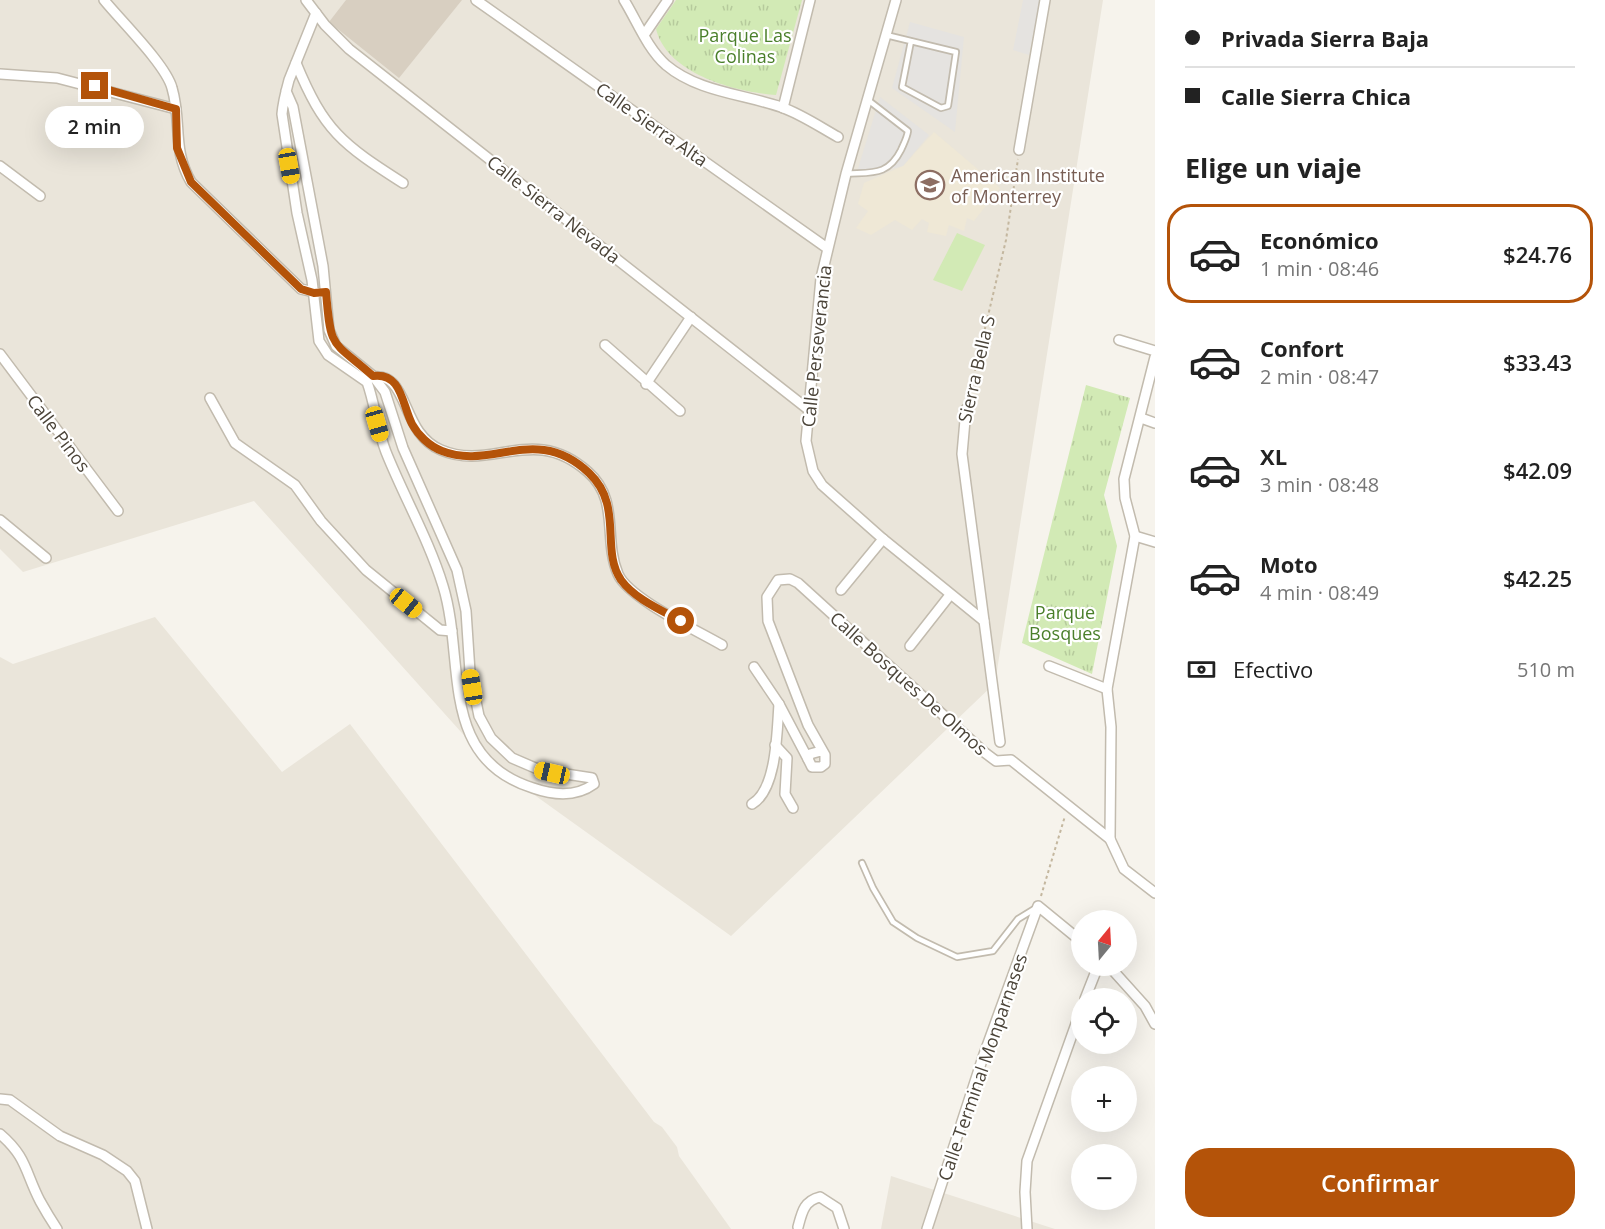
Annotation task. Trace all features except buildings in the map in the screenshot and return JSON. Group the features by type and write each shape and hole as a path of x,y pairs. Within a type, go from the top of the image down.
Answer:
{"street":[{"path":"104,0 166,75 176,109 177,148 191,182 301,289 314,293 326,292"},
{"name":"Calle Sierra Nevada","path":"306,0 349,49 809,410"},
{"name":"Calle Sierra Alta","path":"476,0 827,248"},
{"path":"624,0 665,64 677,73 718,90 783,108 838,137"},
{"path":"645,35 668,0"},
{"path":"783,108 810,0"},
{"name":"Calle Perseverancia","path":"896,0 846,174 819,287 806,441 813,471 822,485 883,539 984,621"},
{"path":"1019,150 1033,60 1046,0"},
{"path":"316,13 286,91 282,114 284,143 314,293 317,333 323,349 338,363 369,377 384,376 396,384 418,434 443,451 473,456 532,448 557,454 587,471 598,482 606,497 616,567 623,582 640,597 722,645"},
{"path":"296,63 311,100 331,130 346,144 403,183"},
{"path":"0,74 57,78 176,109"},
{"path":"286,91 293,107 326,292 329,330 336,346 369,377 385,393 403,448 457,570 466,611 475,701 484,728 501,749 524,764 552,773 587,776 594,779 594,784 585,790 568,794 546,793 510,779 482,756 473,742 460,707 452,631 440,575 386,451 369,377"},
{"path":"0,166 40,196"},
{"path":"646,384 691,317"},
{"path":"1119,340 1155,351"},
{"path":"605,345 646,384 680,411"},
{"name":"Calle Pinos","path":"0,354 118,512"},
{"path":"1110,839 1111,727 1107,689 1135,536 1125,498 1124,479 1154,369 1155,357"},
{"path":"210,398 235,443 295,485 321,521 366,570 440,630 452,631"},
{"name":"Sierra Bella S","path":"966,409 962,454 1000,741"},
{"path":"1140,418 1155,423"},
{"path":"0,520 46,558"},
{"path":"1135,536 1155,542"},
{"path":"841,590 883,539"},
{"name":"Calle Bosques De Olmos","path":"821,751 768,621 767,597 778,580 790,579 798,583 984,753 996,761 1011,760 1068,804 1110,839 1124,869 1155,893"},
{"path":"910,646 950,595"},
{"path":"1049,666 1107,689"},
{"path":"754,667 779,704 812,767 820,767 826,761 821,751 815,750 808,759"},
{"path":"752,804 759,800 768,783 776,745 779,704"},
{"path":"776,745 787,758 785,794 794,808"},
{"path":"1038,906 1071,933"},
{"name":"Calle Terminal Monparnases","path":"927,1229 983,1057 1038,906"},
{"path":"1118,976 1145,1006 1155,1024"},
{"path":"1027,1229 1025,1191 1027,1161 1071,1035"},
{"path":"0,1099 10,1100 60,1136 103,1155 127,1171 135,1181 147,1229"},
{"path":"0,1134 23,1158 39,1200 57,1229"},
{"path":"798,1227 804,1207 810,1199 820,1197 837,1208 844,1229"}],"lane":[{"path":"886,35 911,41 957,54 948,106 942,108 902,87 911,41"},
{"path":"846,174 888,168 894,162 907,137 908,131 902,124 867,100"},
{"path":"862,863 873,888 893,922 917,938 957,957 993,951 1018,920 1038,906"}],"path":[{"name":"Sierra Bella S","path":"966,409 1010,222 1019,150"},
{"path":"1038,906 1068,804"}],"shaded area":[{"path":"0,0 1103,0 995,683 731,936 487,761 254,501 23,572 0,549"},
{"path":"1023,0 1041,0 1029,55 1013,50"},
{"path":"910,22 964,37 955,132 892,88"},
{"path":"880,97 929,135 903,166 855,178"},
{"name":"American Institute of Monterrey","path":"934,132 1000,188 974,221 967,218 964,231 949,225 946,236 927,232 929,223 922,219 912,230 895,220 871,235 856,228 868,211 858,204 864,183 903,166"},
{"path":"155,617 282,772 350,724 654,1122 662,1127 677,1147 679,1156 731,1229 0,1229 0,657 13,664"},
{"path":"891,1176 1055,1229 881,1229"}],"green space":[{"name":"Parque Las Colinas","path":"676,0 802,0 776,95 723,85 688,69 674,58 663,45 656,29"},
{"path":"957,233 985,245 962,291 933,280"},
{"name":"Parque Bosques","path":"1086,385 1130,398 1104,495 1117,546 1092,674 1022,643"}],"place":[{"name":"American Institute of Monterrey","path":"930,185"}],"route":[{"path":"95,86 176,109 177,148 191,182 301,289 314,293 326,292 329,330 336,346 345,356 373,376 384,376 396,384 412,424 427,442 435,448 463,456 532,448 557,454 587,471 598,482 606,497 610,512 615,561 618,574 623,582 640,597 681,621"}]}
